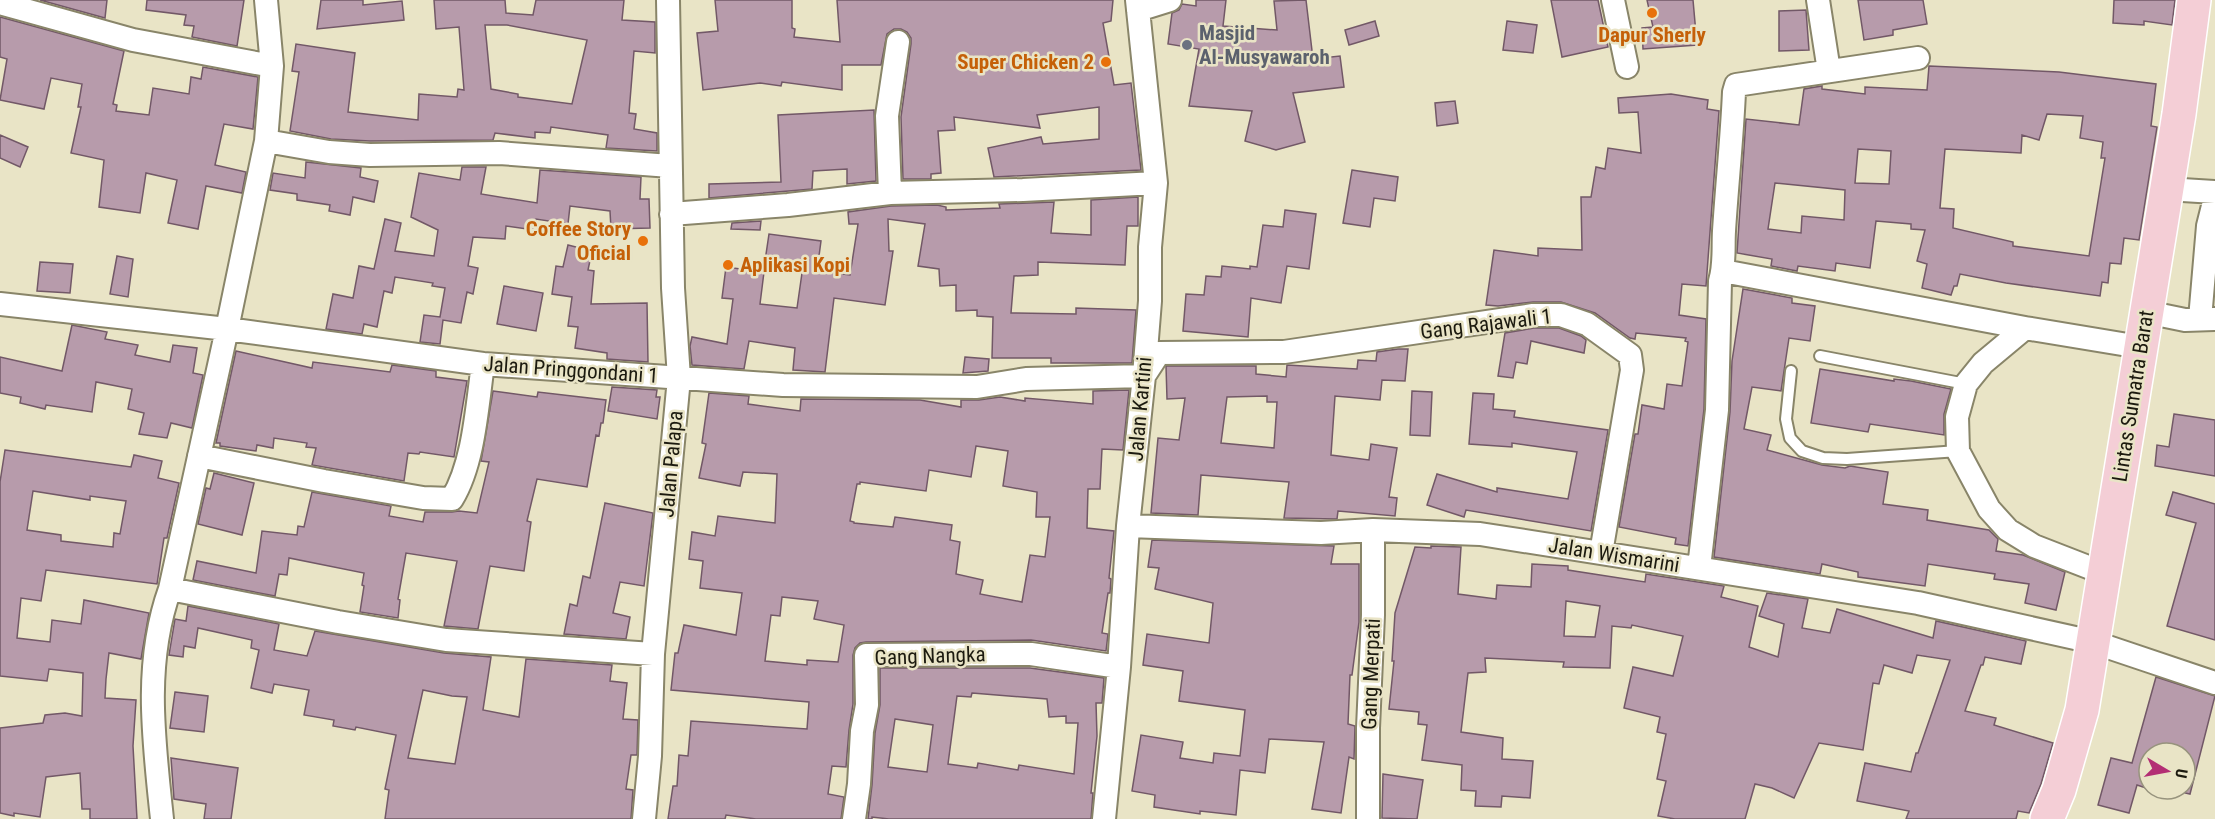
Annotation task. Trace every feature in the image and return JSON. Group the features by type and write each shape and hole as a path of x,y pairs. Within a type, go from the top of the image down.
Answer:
{"highway":[{"name":"Lintas Sumatra Barat","path":"2057,809 2082,710 2106,574 2140,347 2199,192 2179,114 2194,0"}],"street":[{"path":"162,819 152,698 162,612 170,589 266,141 272,66 266,0"},
{"name":"Jalan Palapa","path":"644,819 650,756 652,654 679,378 673,288 668,0"},
{"path":"1137,5 1170,0"},
{"path":"1613,0 1626,67"},
{"path":"1818,0 1829,71"},
{"path":"0,3 133,40 272,66"},
{"name":"Jalan Kartini","path":"1104,819 1119,667 1128,526 1144,376 1150,301 1150,248 1156,183 1137,5"},
{"path":"890,193 887,116 898,42"},
{"path":"1700,568 1717,410 1720,281 1723,271 1724,230 1736,85 1758,84 1918,58"},
{"path":"266,141 339,153 370,155 499,153 670,166"},
{"path":"671,214 788,206 890,193 1023,190 1156,183"},
{"path":"2151,314 2200,319 2211,227 2199,192"},
{"path":"1723,271 2025,328 2140,347"},
{"name":"Jalan Pringgondani 1","path":"0,304 227,329 483,364 783,385 978,387 1026,379 1144,376"},
{"name":"Gang Rajawali 1","path":"1144,376 1159,353 1284,352 1533,315 1561,315 1587,324 1630,355 1632,370 1601,554"},
{"path":"2025,328 1983,363 1966,384 1957,417 1958,451 1989,509 2008,530 2034,546 2106,574"},
{"path":"199,456 401,495 452,499 460,486 467,460 483,364"},
{"name":"Jalan Wismarini","path":"1128,526 1321,533 1373,530 1480,534 1918,603 2093,642 2215,683"},
{"name":"Gang Merpati","path":"1368,819 1373,530"},
{"path":"170,589 338,622 446,640 652,654"},
{"name":"Gang Nangka","path":"854,819 862,731 867,705 866,655 1031,654 1119,667"}],"lane":[{"path":"1820,356 1966,384"},
{"path":"1791,371 1786,419 1790,438 1802,451 1823,458 1848,459 1958,451"}],"building":[{"path":"40,0 107,0 105,18"},
{"path":"147,0 244,0 237,46 192,37 194,26 184,25 186,15 146,10"},
{"path":"321,0 363,0 363,5 402,1 404,20 317,29"},
{"path":"434,0 505,0 506,13 533,15 536,0 624,0 622,20 655,22 655,53 634,51 629,113 636,114 634,129 657,133 657,151 606,148 608,135 551,127 550,133 535,132 535,138 495,133 493,140 370,141 331,139 290,131 299,72 292,71 296,44 355,53 348,112 418,120 419,94 457,97 458,89 464,90 459,27 436,29","holes":["485,25 507,25 587,40 572,104 518,97 518,94 491,89"]},
{"path":"715,0 792,0 794,37 840,42 837,0 1113,0 1111,21 1103,23 1114,85 1131,83 1141,170 994,177 988,148 1041,137 1043,144 1099,139 1099,107 1037,115 1040,128 954,117 955,130 938,131 941,173 931,174 931,179 903,179 901,117 911,44 911,38 907,32 894,29 887,34 881,65 842,65 842,90 782,82 781,86 760,83 703,90 697,33 718,31"},
{"path":"1196,0 1226,0 1223,26 1277,30 1274,1 1306,0 1313,59 1340,56 1344,87 1293,93 1305,142 1276,150 1245,141 1252,111 1189,106 1199,49 1168,44 1172,13 1179,10 1182,4 1196,6"},
{"path":"1551,0 1598,0 1608,47 1562,57"},
{"path":"1647,0 1693,0 1697,45 1643,49 1642,28 1653,27"},
{"path":"1858,0 1923,0 1927,24 1893,30 1893,35 1864,40"},
{"path":"2114,0 2175,0 2172,25 2144,21 2144,25 2113,23"},
{"path":"1806,10 1809,50 1779,51 1779,11"},
{"path":"0,17 124,51 113,104 117,105 116,111 149,115 153,88 189,94 191,77 201,79 203,67 258,77 253,129 224,124 215,165 246,172 242,193 206,186 198,229 168,223 177,180 146,173 140,213 99,207 104,160 71,153 81,107 78,107 82,84 51,78 44,109 0,100 7,59 0,57"},
{"path":"1375,21 1379,36 1349,45 1345,30"},
{"path":"1507,21 1537,25 1533,53 1503,50"},
{"path":"1929,66 2059,72 2156,84 2151,126 2157,127 2139,240 2124,238 2121,264 2110,263 2108,283 2102,282 2100,296 1960,274 1957,286 1954,286 1951,295 1922,288 1927,264 1917,261 1925,230 1911,229 1911,224 1876,221 1870,268 1836,263 1835,271 1798,266 1797,271 1771,266 1772,259 1737,253 1746,119 1799,125 1804,89 1822,86 1822,89 1865,94 1865,87 1927,90","holes":["2047,114 2083,116 2080,138 2103,142 2101,158 2105,158 2089,256 2013,246 2013,242 1953,228 1954,209 1940,208 1945,149 2021,153 2022,135 2039,140","1858,149 1891,151 1889,184 1855,183","1775,183 1845,190 1844,220 1802,216 1801,233 1768,229"]},
{"path":"1671,94 1708,100 1707,109 1719,111 1706,286 1682,284 1679,315 1706,319 1704,409 1688,546 1675,544 1676,538 1619,527 1642,405 1664,409 1667,384 1682,386 1688,342 1685,341 1686,338 1636,333 1635,339 1630,338 1595,313 1561,302 1486,305 1494,250 1538,256 1538,248 1582,250 1581,197 1591,197 1596,167 1605,169 1608,148 1641,153 1638,112 1619,113 1618,98"},
{"path":"1455,101 1458,123 1437,126 1435,103"},
{"path":"874,110 876,181 847,184 847,169 813,171 812,189 709,198 709,184 781,182 778,115"},
{"path":"0,135 28,147 20,167 0,158"},
{"path":"306,162 361,168 360,177 378,181 374,202 353,197 350,215 329,211 330,205 297,200 297,194 270,190 273,173 305,178"},
{"path":"462,167 486,167 481,194 537,203 540,170 641,177 640,199 649,199 650,228 611,229 610,211 570,206 568,224 536,219 534,230 506,226 505,239 473,237 468,266 478,268 473,294 467,292 461,323 443,320 440,344 420,342 424,315 440,317 445,288 432,286 433,283 395,277 392,293 384,291 377,327 364,324 362,334 326,329 333,294 353,298 359,266 374,269 385,219 401,223 395,251 434,256 438,230 411,217 419,173 460,180"},
{"path":"1352,170 1398,177 1395,201 1374,198 1370,227 1343,223"},
{"path":"1138,197 1138,226 1127,226 1125,265 1038,262 1038,275 1014,276 1011,313 1076,314 1076,308 1136,310 1132,363 1051,363 1051,358 992,358 993,317 977,316 977,310 956,311 956,285 940,286 939,269 918,266 925,224 888,219 889,251 893,251 885,305 834,298 825,372 793,370 795,348 749,341 744,369 692,365 690,346 692,337 727,344 733,299 722,298 726,267 764,272 760,304 797,308 803,266 765,261 769,234 821,241 817,271 850,275 858,224 849,224 848,212 891,206 937,205 946,207 946,210 1000,208 999,204 1054,202 1051,233 1091,235 1091,200"},
{"path":"1285,210 1316,214 1309,269 1287,266 1281,303 1251,298 1248,337 1183,331 1186,294 1204,295 1206,276 1221,277 1222,266 1250,269 1250,266 1257,267 1263,225 1283,227"},
{"path":"761,221 760,230 731,229 732,223"},
{"path":"568,245 592,251 588,270 594,271 591,304 647,303 648,362 607,359 607,353 575,348 578,327 568,326 572,297 552,294 556,266 563,267"},
{"path":"117,256 133,259 128,297 110,294"},
{"path":"40,262 73,264 70,293 37,291"},
{"path":"504,286 543,293 536,331 497,324"},
{"path":"1743,289 1792,298 1792,303 1815,306 1810,341 1789,338 1781,391 1752,387 1744,429 1771,435 1767,450 1822,465 1845,468 1850,466 1888,472 1883,504 1928,510 1927,520 1989,530 1998,539 1996,551 2023,555 2065,572 2056,610 2025,603 2029,584 1994,579 1995,574 1928,564 1925,586 1858,577 1858,572 1822,564 1820,574 1714,557 1730,412 1732,361"},
{"path":"72,325 107,332 105,339 138,345 135,355 170,362 173,345 197,348 193,373 203,375 192,428 171,423 167,438 139,434 144,413 128,409 132,389 96,382 92,412 46,405 45,409 20,403 21,397 0,393 0,357 62,371"},
{"path":"1534,328 1559,328 1581,336 1586,340 1584,353 1531,341 1527,364 1516,362 1513,378 1498,376 1505,333"},
{"path":"1408,349 1405,381 1382,380 1380,400 1335,396 1331,455 1369,460 1371,444 1397,448 1389,497 1397,498 1395,516 1338,511 1337,519 1284,518 1289,482 1201,475 1198,515 1151,513 1158,438 1179,440 1185,398 1167,399 1166,366 1256,366 1256,374 1286,377 1287,365 1357,369 1358,360 1376,361 1377,352","holes":["1267,396 1267,402 1277,402 1274,448 1221,443 1227,397"]},
{"path":"236,351 312,368 313,362 390,372 392,365 436,371 436,377 467,381 454,457 420,452 419,454 408,453 404,481 312,465 316,448 306,447 307,443 274,438 273,448 257,445 256,451 220,446 220,443 216,443"},
{"path":"965,357 989,359 988,371 963,373"},
{"path":"1820,369 1894,381 1894,379 1911,381 1951,389 1944,414 1944,435 1870,424 1868,432 1811,423"},
{"path":"612,387 657,390 656,397 660,397 657,419 608,411"},
{"path":"1129,390 1123,450 1102,449 1100,489 1088,489 1087,528 1114,531 1109,578 1111,579 1110,593 1108,593 1102,633 1108,634 1106,651 1031,640 860,643 853,655 853,704 846,767 832,766 828,794 844,797 841,819 756,819 726,815 725,819 668,819 673,786 677,786 679,755 688,756 691,721 807,729 809,702 671,690 675,653 678,653 684,625 736,635 742,593 700,588 703,561 689,559 692,532 715,536 718,516 775,523 777,474 743,472 740,486 699,478 706,444 702,443 709,393 749,396 748,404 800,411 801,399 920,400 961,407 961,400 1000,397 1025,401 1025,398 1093,404 1093,391","holes":["976,446 1008,451 1003,486 1037,492 1036,517 1050,517 1045,557 1030,555 1022,602 980,594 983,580 956,574 960,542 950,540 952,525 895,517 893,527 850,521 857,484 860,482 926,491 929,470 971,477","782,597 818,601 814,619 844,625 838,662 807,660 807,665 765,661 771,615 780,616"]},
{"path":"493,391 537,397 538,392 606,400 603,423 601,423 599,436 596,435 587,487 537,479 527,521 531,522 524,571 490,566 478,629 444,626 457,561 406,553 398,599 400,600 398,618 360,612 364,573 289,558 287,575 279,574 275,596 193,580 197,561 256,573 262,531 297,535 298,526 304,527 312,492 391,506 389,516 423,522 425,512 477,513 489,462 481,461"},
{"path":"1412,391 1432,392 1430,436 1410,435"},
{"path":"1473,393 1494,394 1493,409 1515,411 1514,417 1608,430 1591,531 1466,510 1464,517 1427,505 1437,474 1497,492 1497,488 1568,499 1577,452 1512,443 1512,447 1469,444"},
{"path":"2174,414 2215,420 2215,476 2155,466 2157,445 2169,447"},
{"path":"5,450 131,467 134,455 162,461 158,478 179,483 167,538 164,538 157,584 46,570 41,601 21,598 17,638 50,642 52,620 81,624 84,600 149,613 141,659 109,653 106,679 105,698 136,700 133,746 137,819 90,819 90,809 82,809 80,773 46,777 40,817 0,813 0,728 43,723 45,715 65,713 82,716 83,673 49,669 47,681 0,676 0,482","holes":["33,491 90,500 90,496 126,501 120,534 114,533 113,547 61,541 61,535 27,530"]},
{"path":"214,473 254,483 242,535 198,524 206,488 210,489"},
{"path":"2173,492 2215,504 2215,640 2167,626 2196,523 2166,515"},
{"path":"605,503 653,513 644,586 620,582 613,613 630,617 626,639 564,634 570,604 577,606 583,576 590,578"},
{"path":"1152,540 1334,546 1331,564 1359,564 1359,622 1352,675 1350,675 1348,724 1355,726 1354,759 1349,757 1341,813 1312,809 1324,742 1269,739 1265,773 1240,770 1236,815 1200,811 1200,814 1154,807 1155,795 1132,791 1141,735 1183,742 1180,758 1213,763 1214,753 1240,756 1245,710 1179,701 1183,671 1143,665 1147,634 1209,643 1213,603 1155,589 1159,568 1148,567"},
{"path":"1431,546 1461,547 1458,594 1496,599 1497,585 1531,587 1532,564 1568,566 1568,570 1645,582 1646,574 1724,586 1721,597 1758,606 1749,647 1778,657 1784,624 1759,616 1767,593 1808,599 1802,628 1830,633 1837,609 1933,638 1936,621 2026,641 2021,664 1985,657 1965,711 1996,718 1994,725 2053,743 2041,784 2029,813 2018,811 2016,819 1906,819 1909,811 1857,801 1865,763 1911,772 1950,660 1917,655 1912,673 1884,665 1879,684 1873,683 1863,750 1819,743 1794,798 1772,788 1755,784 1745,819 1675,819 1658,816 1666,781 1657,779 1666,734 1657,732 1660,717 1624,708 1633,667 1673,676 1683,636 1632,625 1631,628 1612,626 1610,668 1563,667 1564,662 1485,658 1486,672 1468,673 1461,732 1503,738 1502,759 1533,761 1530,798 1502,796 1501,807 1475,806 1476,791 1461,790 1462,765 1422,760 1427,725 1418,724 1419,712 1389,709 1394,661 1392,661 1395,613 1415,547 1431,548","holes":["1566,601 1600,606 1595,637 1564,636"]},
{"path":"188,606 279,624 274,650 307,656 315,631 444,653 491,657 483,710 519,717 526,659 612,665 610,681 627,683 623,719 638,720 637,755 631,755 626,789 633,790 631,819 385,819 389,790 385,789 396,735 356,727 355,730 333,726 334,720 304,715 309,690 274,684 272,693 251,688 259,650 251,648 252,640 198,628 195,648 184,646 183,657 169,655 175,619 186,621","holes":["423,690 467,697 455,764 408,758"]},
{"path":"880,668 1030,668 1104,678 1102,703 1096,703 1097,736 1091,793 1093,793 1091,819 889,819 872,817 868,819 875,733 880,705","holes":["972,693 1047,699 1049,717 1066,716 1066,723 1078,723 1074,774 1019,765 1018,770 978,763 977,768 948,764 957,696 971,697","895,719 933,725 927,772 888,767"]},
{"path":"2156,677 2215,696 2197,767 2197,741 2138,741"},
{"path":"175,692 208,696 204,732 170,728"},
{"path":"2137,745 2137,785 2129,813 2098,805 2111,758 2132,763"},
{"path":"171,758 238,768 231,819 204,819 206,804 174,799"},
{"path":"1383,774 1423,780 1417,819 1382,818"}],"place":[{"name":"Dapur Sherly","path":"1652,13"},
{"name":"Masjid Al-Musyawaroh","path":"1187,45"},
{"name":"Super Chicken 2","path":"1106,62"},
{"name":"Coffee Story Oficial","path":"643,241"},
{"name":"Aplikasi Kopi","path":"728,265"}]}
